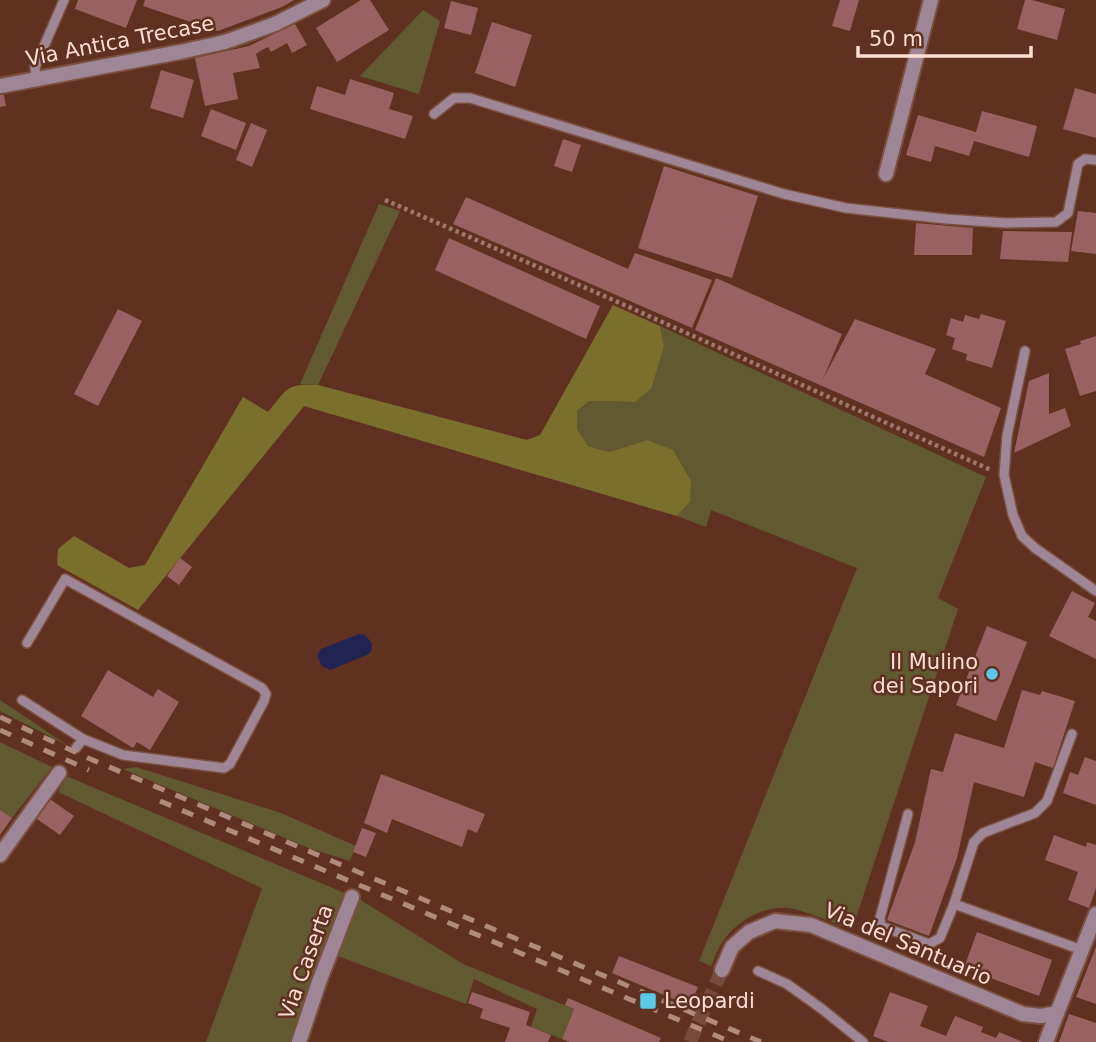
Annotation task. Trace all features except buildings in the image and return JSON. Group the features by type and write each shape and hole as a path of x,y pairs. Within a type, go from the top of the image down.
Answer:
{"street":[{"name":"Via Antica Trecase","path":"0,86 225,42 275,24 323,0"},
{"path":"886,174 931,0"},
{"path":"0,855 59,773"},
{"name":"Via Caserta","path":"299,1042 352,898"},
{"path":"1046,1042 1096,914"},
{"name":"Via del Santuario","path":"722,970 732,947 749,932 775,921 811,925 1023,1014 1041,1016 1057,1013"}],"lane":[{"path":"36,79 35,67 64,0"},
{"path":"434,114 454,98 470,98 784,194 846,208 958,220 1056,222 1068,212 1078,164 1084,159 1096,160"},
{"path":"1025,351 1007,436 1004,475 1013,515 1022,536 1035,548 1096,591"},
{"path":"22,700 83,739 123,755 223,768 230,764 266,694 262,688 65,579 27,643"},
{"path":"908,814 880,918 881,926 929,944 940,938 974,842 983,833 1035,813 1047,801 1072,734"},
{"path":"76,748 83,739"},
{"path":"954,904 1082,950"},
{"path":"758,971 787,984 863,1042"}],"path":[{"path":"385,200 1004,475"}],"shaded area":[{"path":"423,10 440,21 419,94 360,76"},
{"path":"379,204 400,211 318,385 300,384"},
{"path":"613,305 660,326 664,346 651,389 635,402 590,401 577,411 577,429 588,446 609,452 647,440 673,450 691,481 690,502 677,516 304,406 138,610 57,565 58,549 74,536 129,568 145,565 243,397 268,412 288,389 299,385 318,385 527,440 540,435"},
{"path":"660,326 986,477 938,598 958,609 852,930 794,909 762,911 742,922 726,937 711,966 699,961 857,568 711,510 706,527 677,516 690,502 647,440 609,452 588,446 577,429 577,411 591,401 635,402 664,346"},
{"path":"359,634 365,635 372,643 371,652 330,670 322,666 317,656 321,649"},
{"path":"0,700 67,745 0,711"},
{"path":"0,742 52,767 12,818 0,810"},
{"path":"136,767 281,813 356,846 350,861 311,849 123,769"},
{"path":"66,776 347,894 309,987 292,1042 206,1042 262,888 58,792"},
{"path":"359,899 463,964 574,1009 562,1039 531,1027 537,1009 474,979 466,1004 335,955"}],"tunnel":[{"path":"690,1042 722,970"}],"railway":[{"path":"0,717 88,758 761,1042"},
{"path":"0,730 89,770"},
{"path":"160,801 731,1042"}],"place":[{"name":"Il Mulino dei Sapori","path":"992,674"},
{"name":"Leopardi","path":"648,1001"}]}
